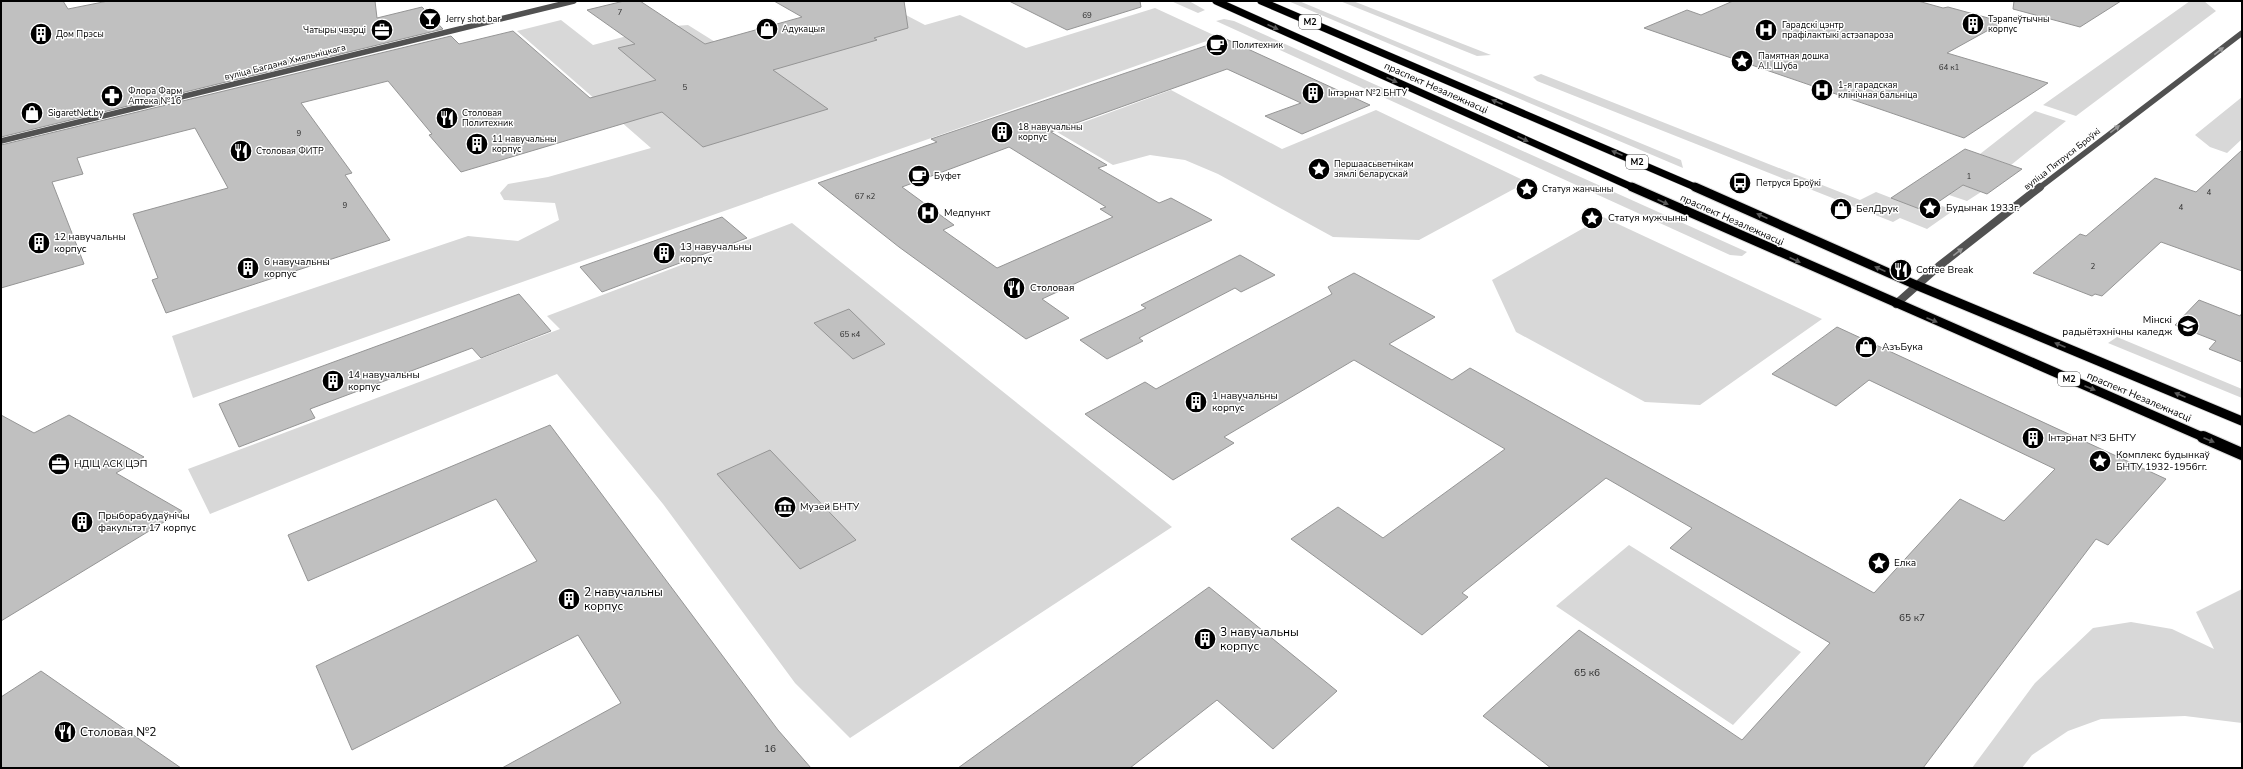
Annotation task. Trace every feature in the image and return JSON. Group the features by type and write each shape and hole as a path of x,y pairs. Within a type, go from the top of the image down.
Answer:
{"main road":[{"name":"праспект Незалежнасці","path":"1216,1 1896,304 2242,454"},
{"name":"праспект Незалежнасці","path":"1262,1 1741,207 1916,285 2242,421"}],"street":[{"name":"вуліца Багдана Хмяльніцкага","path":"1,140 574,1"},
{"name":"вуліца Пятруся Броўкі","path":"1896,304 1916,285 2112,131 2242,33"}],"shaded area":[{"path":"1171,1 1189,1 1205,10 1198,13"},
{"path":"1288,1 1299,1 1681,160 1683,168"},
{"path":"1340,1 1353,1 1491,55 1477,56"},
{"path":"2190,1 2204,1 2216,11 2076,116 2043,105"},
{"path":"1155,8 1218,37 193,398 172,336 468,236 518,241 559,220 555,203 504,200 500,193 508,184 548,177 651,148 517,31 561,20 593,45 661,27 688,25 728,50 904,14 925,25 960,15 1026,48"},
{"path":"1224,19 1234,21 1747,252 1742,256 1730,255 1216,21"},
{"path":"1541,74 1860,200 1876,192 1925,211 1936,204 1954,210 1927,229 1900,218 1893,222 1537,81 1533,77"},
{"path":"1171,90 1282,149 1376,110 1527,182 1419,240 1333,237 1218,174 1185,160 1150,155 1113,165 1057,132"},
{"path":"2242,97 2242,139 2227,153 2210,147 2195,135"},
{"path":"2035,111 2066,121 2011,165 1980,154"},
{"path":"1963,185 1981,192 1967,201 1949,195"},
{"path":"1603,217 1822,319 1700,405 1645,402 1516,332 1492,280"},
{"path":"792,223 1172,527 850,738 795,683 663,504 557,374 210,514 188,469 560,329 547,316"},
{"path":"2117,337 2242,389 2242,398 2108,343"},
{"path":"1629,545 1801,652 1733,725 1556,606"},
{"path":"2242,589 2242,723 2185,716 2101,719 2068,731 2032,755 2022,768 1972,768 2035,683 2093,628 2131,622 2172,629 2214,649 2196,612"}],"building":[{"path":"1,1 63,1 68,9 108,1 375,1 377,18 422,7 443,29 1,137"},
{"path":"624,1 640,1 705,44 802,17 774,1 904,1 908,28 874,38 877,40 773,70 828,109 703,147 662,112 461,172 429,135 432,134 388,81 301,103 352,173 345,175 390,240 166,313 152,280 158,278 133,214 228,188 195,128 77,158 83,174 52,182 84,264 1,288 1,145 451,36 459,44 513,31 590,98 656,80 618,48 635,44 587,10"},
{"path":"1009,1 1140,1 1141,7 1067,30"},
{"path":"1733,1 1918,1 1943,8 1948,7 2003,22 1947,53 2048,83 1964,138 1644,28 1687,10 1701,15"},
{"path":"2014,1 2121,1 2080,27 2013,9"},
{"path":"1226,39 1370,105 1302,134 1265,116 1301,103 1227,69 1051,132 1107,165 1098,168 1159,203 1171,198 1212,220 1042,299 1069,318 1026,339 899,247 818,183 937,142 931,139","holes":["1009,147 1106,207 1100,209 1113,217 997,268 943,230 954,225 902,187"]},
{"path":"1965,149 2022,169 1987,194 1963,185 1925,211 1891,198"},
{"path":"2242,150 2242,271 2161,242 2102,296 2095,294 2092,296 2033,273 2080,234 2086,236 2155,178 2196,192"},
{"name":"13 навучальны корпус","path":"722,217 747,238 602,292 580,267"},
{"path":"1240,255 1275,275 1241,292 1235,288 1139,338 1143,341 1107,359 1080,340 1146,308 1141,305"},
{"path":"1354,273 1435,317 1389,344 1452,380 1470,368 1874,593 1960,499 2004,521 2055,469 1869,380 1836,406 1772,374 1837,327 2166,479 2108,545 2096,539 1923,768 1551,768 1483,716 1579,630 1742,740 1830,643 1670,548 1692,528 1606,478 1462,593 1468,597 1422,635 1291,539 1338,507 1383,538 1505,449 1354,360 1224,437 1234,443 1173,480 1085,414 1145,382 1156,389 1332,294 1328,287"},
{"name":"14 навучальны корпус","path":"519,294 551,331 481,358 472,348 310,409 315,418 239,447 219,404"},
{"path":"2199,300 2240,316 2242,313 2242,362 2209,349 2216,341 2175,325"},
{"path":"849,309 885,344 853,359 814,323"},
{"name":"Прыборабудаўнічы факультэт 17 корпус","path":"1,415 34,433 69,415 144,457 116,473 182,511 1,621"},
{"name":"2 навучальны корпус","path":"550,425 778,730 811,768 502,768 621,703 578,635 352,750 316,666 537,561 496,499 308,581 288,535"},
{"name":"Музей БНТУ","path":"770,450 856,540 800,569 717,474"},
{"name":"3 навучальны корпус","path":"1209,587 1337,691 1273,749 1217,700 1130,768 958,768"},
{"name":"Столовая №2","path":"41,671 181,768 1,768 1,697"}],"place":[{"name":"Jerry shot bar","path":"430,19"},
{"name":"Тэрапеўтычны корпус","path":"1973,24"},
{"name":"Адукацыя","path":"767,29"},
{"name":"Чатыры чвэрці","path":"382,30"},
{"name":"Гарадскі цэнтр прафілактыкі астэапароза","path":"1766,30"},
{"name":"Дом Прэсы","path":"41,34"},
{"name":"Политехник","path":"1217,45"},
{"name":"Памятная дошка А.І. Шуба","path":"1742,61"},
{"name":"1-я гарадская клінічная бальніца","path":"1822,90"},
{"name":"Інтэрнат №2 БНТУ","path":"1313,93"},
{"name":"Флора Фарм Аптека №16","path":"112,96"},
{"name":"SigaretNet.by","path":"32,113"},
{"name":"Столовая Политехник","path":"447,118"},
{"name":"18 навучальны корпус","path":"1002,132"},
{"name":"11 навучальны корпус","path":"477,144"},
{"name":"Столовая ФИТР","path":"241,151"},
{"name":"Першаасьветнікам зямлі беларускай","path":"1319,169"},
{"name":"Буфет","path":"919,176"},
{"name":"Петруся Броўкі","path":"1740,183"},
{"name":"Статуя жанчыны","path":"1527,189"},
{"name":"Будынак 1933г.","path":"1930,208"},
{"name":"БелДрук","path":"1841,209"},
{"name":"Медпункт","path":"928,213"},
{"name":"Статуя мужчыны","path":"1592,218"},
{"name":"12 навучальны корпус","path":"39,243"},
{"name":"13 навучальны корпус","path":"664,253"},
{"name":"6 навучальны корпус","path":"248,268"},
{"name":"Coffee Break","path":"1901,270"},
{"name":"Столовая","path":"1014,288"},
{"name":"Мінскі радыётэхнічны каледж","path":"2188,326"},
{"name":"АзъБука","path":"1866,347"},
{"name":"14 навучальны корпус","path":"333,381"},
{"name":"1 навучальны корпус","path":"1196,402"},
{"name":"Інтэрнат №3 БНТУ","path":"2033,438"},
{"name":"Комплекс будынкаў БНТУ 1932-1956гг.","path":"2100,461"},
{"name":"НДІЦ АСК ЦЭП","path":"59,464"},
{"name":"Музей БНТУ","path":"785,507"},
{"name":"Прыборабудаўнічы факультэт 17 корпус","path":"82,522"},
{"name":"Елка","path":"1879,563"},
{"name":"2 навучальны корпус","path":"569,599"},
{"name":"3 навучальны корпус","path":"1205,639"},
{"name":"Столовая №2","path":"65,732"}]}
